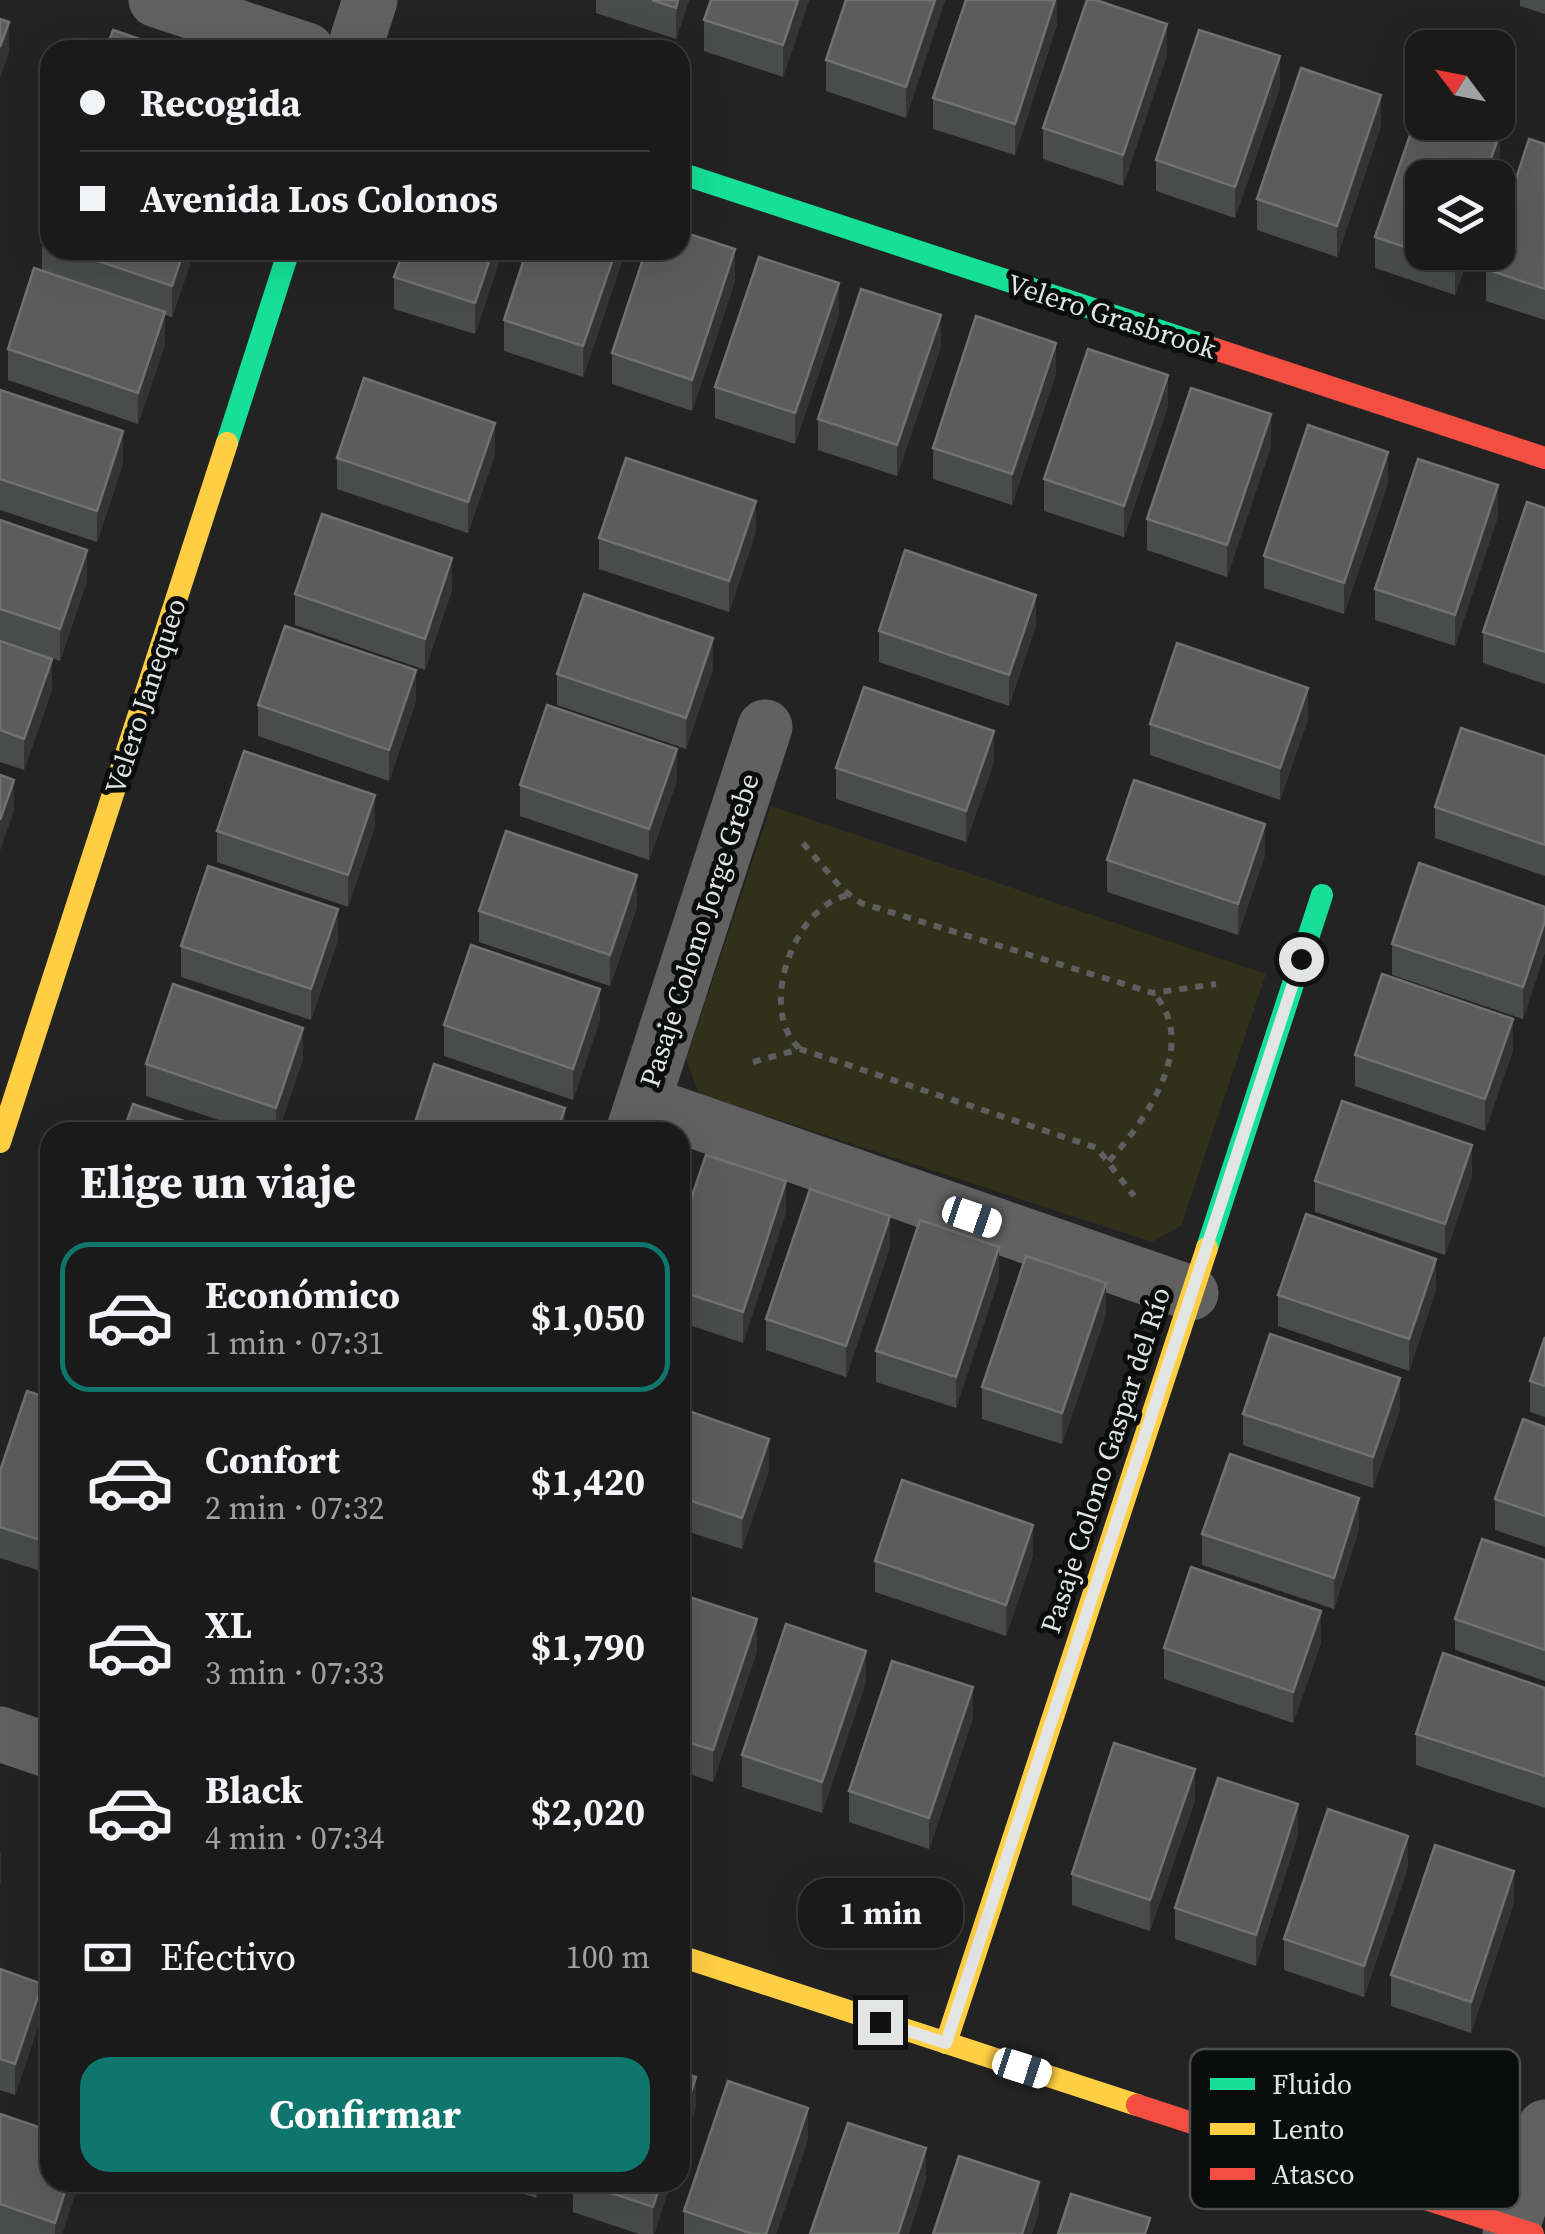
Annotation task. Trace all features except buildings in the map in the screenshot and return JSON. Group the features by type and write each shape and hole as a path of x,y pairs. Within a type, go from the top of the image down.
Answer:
{"street":[{"path":"156,0 277,40"},
{"path":"357,40 370,0"},
{"name":"Velero Grasbrook","path":"690,177 1545,458"},
{"name":"Velero Janequeo","path":"0,1142 286,260"},
{"name":"Pasaje Colono Jorge Grebe","path":"638,1118 765,727"},
{"name":"Pasaje Colono Gaspar del Río","path":"946,2043 1322,896"},
{"path":"690,1133 1196,1279"},
{"path":"0,1734 40,1748"},
{"path":"690,1959 1190,2123"},
{"path":"1449,2209 1519,2232 1545,2127"}],"path":[{"path":"741,802 809,848 861,903 1153,993 1245,979 1290,990"},
{"path":"850,895 832,900 812,919 786,966 780,1014 787,1037 800,1049 1097,1148 1196,1279"},
{"path":"1109,1161 1133,1135 1163,1084 1171,1025 1164,1004 1153,993"},
{"path":"638,1118 800,1049"}],"shaded area":[{"path":"771,806 1266,974 1181,1226 1152,1242 699,1094 686,1059"}],"traffic: fast":[{"path":"690,176 1215,349"},
{"path":"227,443 286,260"},
{"path":"1207,1248 1322,895"}],"traffic: slow":[{"path":"0,1142 227,443"},
{"path":"946,2043 1207,1248"},
{"path":"690,1959 1137,2105"}],"traffic: jam":[{"path":"1215,349 1545,458"},
{"path":"1137,2105 1190,2122"},
{"path":"1456,2209 1533,2234"}],"route":[{"path":"880,2022 946,2043 1301,959"}]}
